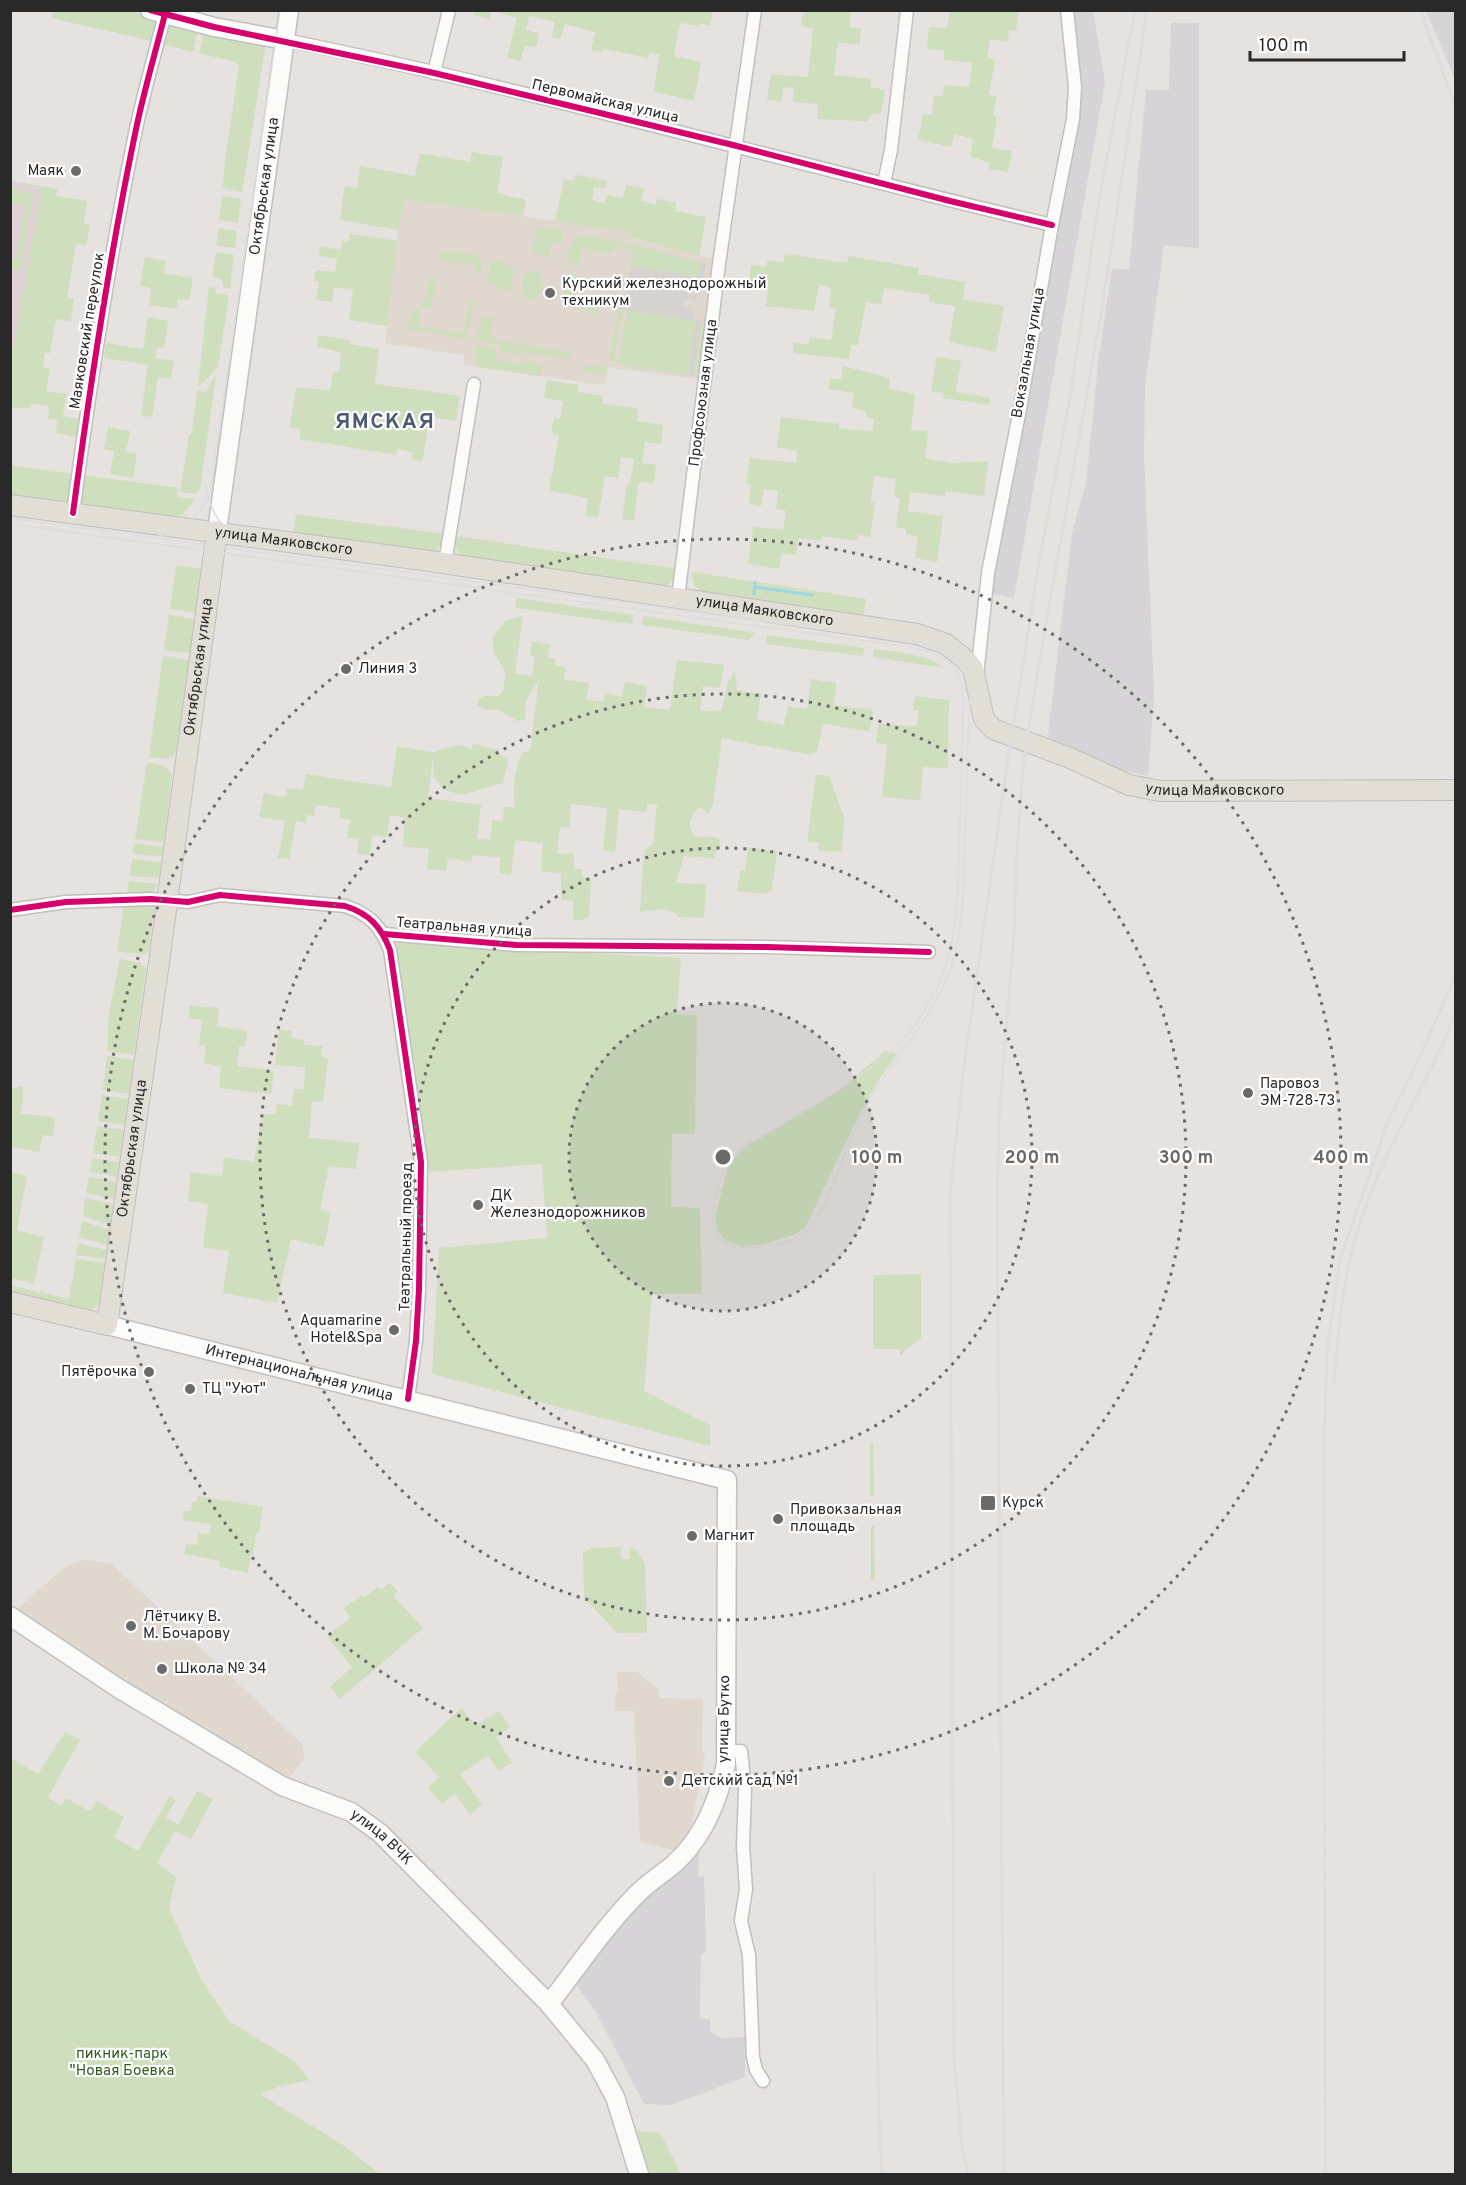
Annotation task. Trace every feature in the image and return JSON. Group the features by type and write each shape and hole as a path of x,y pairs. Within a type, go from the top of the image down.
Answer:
{"main road":[{"name":"Октябрьская улица","path":"107,1325 136,1129 289,10"},
{"name":"Первомайская улица","path":"157,12 214,27 285,40"},
{"name":"улица Маяковского","path":"10,505 217,531 917,634 946,644 957,651 973,669 984,719 993,729 1026,740 1129,785 1144,789 1160,791 1455,790"},
{"name":"Интернациональная улица","path":"10,1302 727,1480"},
{"name":"улица Бутко","path":"549,2004 610,1924 635,1896 674,1863 690,1846 716,1800 724,1774 726,1751 727,1480"},
{"name":"улица ВЧК","path":"10,1616 118,1688 282,1786 338,1806 367,1822 549,2004 604,2073 621,2114 639,2175"}],"street":[{"path":"434,73 449,10"},
{"name":"Профсоюзная улица","path":"678,598 719,264 755,10"},
{"path":"884,183 891,150 907,10"},
{"name":"Вокзальная улица","path":"978,695 977,668 988,573 1073,119 1075,87 1067,10"},
{"name":"Маяковский переулок","path":"73,513 114,248 157,12"},
{"name":"Первомайская улица","path":"285,40 434,73 1052,225"},
{"path":"445,564 474,384"},
{"path":"957,651 970,644 981,627"},
{"name":"Театральная улица","path":"10,909 66,902 151,898 188,902 220,895 345,906 361,911 384,934 517,945 767,947 929,952"},
{"name":"Театральный проезд","path":"384,934 390,950 421,1162 418,1310 408,1399"},
{"path":"726,1751 741,1751 745,1790 743,1847 746,1889 741,1921 749,1954 753,2056 756,2070 764,2081"}],"shaded area":[{"path":"1067,11 1093,11 1105,82 1014,598 982,592 1044,230 1074,86"},
{"path":"1426,11 1455,11 1455,79"},
{"path":"1171,23 1199,23 1199,248 1164,245 1145,386 1144,456 1154,694 1148,776 1098,765 1047,743 1072,533 1086,483 1098,363 1112,268 1129,270 1146,90 1169,90"},
{"path":"10,181 57,189 21,407 11,408"},
{"name":"Курский железнодорожный техникум","path":"404,199 632,232 631,237 635,240 714,259 700,379 608,367 606,381 602,385 464,365 464,355 385,343 398,230"},
{"path":"702,263 706,265 704,278 712,280 700,279 698,288 669,284 668,288 687,292 687,295 694,295 698,292 696,304 693,300 687,299 683,301 682,306 695,308 693,319 707,321 701,322 694,376 688,375 696,321 618,309 619,303 623,303 630,266 700,277"},
{"name":"Школа № 34","path":"84,1560 111,1563 302,1744 305,1757 285,1784 15,1611 66,1566"},
{"name":"Детский сад №1","path":"617,1672 637,1672 658,1689 660,1698 703,1699 702,1750 705,1757 690,1830 676,1851 640,1842 634,1711 615,1711 615,1693 618,1693"},
{"path":"699,1846 698,1877 704,1876 706,1950 701,1955 700,2018 710,2019 710,2032 721,2038 745,2037 745,2077 672,2105 644,2104 596,2012 573,1980 637,1897"}],"green space":[{"path":"476,10 713,11 710,26 700,23 699,26 680,23 674,56 701,62 694,101 654,92 659,55 650,53 648,58 604,49 602,52 591,50 595,32 565,24 560,39 552,37 555,22 529,16 526,30 539,33 536,47 525,45 520,61 507,58 517,18 492,11 489,19 474,15"},
{"path":"53,11 130,11 157,17 159,20 155,42 51,18"},
{"path":"806,11 851,11 849,27 861,28 860,45 838,42 834,75 871,79 870,87 885,90 881,113 871,114 868,121 817,119 818,104 793,102 794,88 783,87 781,102 767,100 771,74 808,77 813,28 801,26 802,17"},
{"path":"950,11 1019,11 1016,30 1009,30 1008,41 990,39 987,57 995,60 989,95 997,96 993,116 997,117 992,148 1012,151 1008,172 989,169 989,162 970,157 973,139 954,134 951,147 918,140 923,114 932,115 934,95 942,96 945,85 969,87 972,63 944,60 944,50 927,49 929,27 947,28"},
{"path":"167,24 198,31 193,52 162,44"},
{"path":"204,32 266,43 242,192 223,188 239,65 199,53"},
{"path":"472,152 503,157 497,193 526,200 523,216 404,199 398,230 340,220 345,186 357,188 360,166 415,176 420,153 470,162"},
{"path":"576,175 607,181 605,188 594,187 592,200 605,203 608,195 623,198 626,185 644,188 641,201 656,204 657,199 676,203 675,211 706,217 699,256 635,239 631,237 631,232 555,221 564,179 574,181"},
{"path":"10,181 57,189 56,196 87,201 84,223 90,225 86,246 76,244 67,298 74,299 71,321 56,319 50,353 45,353 43,367 50,369 46,391 66,394 63,416 80,419 77,437 56,433 57,420 48,419 49,406 31,404 30,408 11,408 11,361 42,189"},
{"path":"11,189 33,196 20,271 11,269 11,257 16,258 25,206 11,203"},
{"path":"222,196 241,199 238,223 219,220"},
{"path":"539,226 562,232 561,243 552,241 549,257 532,253"},
{"path":"219,228 237,231 235,248 216,246"},
{"path":"350,234 397,241 387,326 349,320 353,290 334,287 332,302 316,300 319,282 314,281 316,270 335,272 337,259 319,256 320,247 341,250 342,241 349,241"},
{"path":"578,236 635,245 702,263 700,278 630,266 633,249 614,245 613,254 582,248 579,265 567,263 572,242"},
{"path":"445,251 475,255 481,263 482,273 475,272 475,265 442,262 438,256"},
{"path":"216,252 234,255 230,288 223,287 222,280 212,277"},
{"path":"785,254 847,263 849,256 919,268 918,274 965,282 963,300 1004,306 996,352 949,342 955,306 929,302 930,295 884,288 881,304 866,302 858,345 851,345 849,359 793,353 794,343 808,344 810,337 831,340 836,309 829,307 831,288 819,285 814,311 766,306 768,290 748,288 751,265 766,267 768,260 784,262"},
{"path":"145,257 166,261 164,273 193,278 189,300 178,299 176,309 149,305 151,288 140,286"},
{"path":"494,260 514,267 510,290 506,291 487,283"},
{"path":"532,271 540,273 543,281 539,297 530,301 522,296 521,289 524,275"},
{"path":"566,273 577,275 573,294 600,299 597,313 566,306 562,298"},
{"path":"429,276 436,277 431,309 419,308 421,301 425,301"},
{"path":"209,287 215,288 216,293 229,295 218,367 198,386"},
{"path":"469,300 474,301 467,339 408,329 411,313 414,314 415,309 421,311 419,326 460,333 464,330"},
{"path":"618,309 623,309 614,361 609,360"},
{"path":"627,310 696,321 688,375 618,364"},
{"path":"482,316 494,318 490,339 510,342 510,345 515,346 517,343 571,353 571,357 565,359 524,352 523,355 500,351 501,345 477,340"},
{"path":"148,317 168,321 164,348 157,347 155,358 174,361 171,378 158,377 152,417 141,415 148,365 104,358 106,343 143,349"},
{"path":"701,321 707,322 700,377 694,376"},
{"path":"318,335 350,340 350,344 379,349 375,384 460,396 456,421 430,417 422,462 412,460 413,452 398,449 396,455 300,439 300,429 290,427 296,387 330,391 333,371 339,372 341,352 317,347"},
{"path":"476,345 496,348 495,360 542,364 541,376 475,367"},
{"path":"937,357 961,361 956,392 990,398 989,405 943,398 944,393 931,391"},
{"path":"591,365 607,367 606,375 578,371"},
{"path":"843,366 890,378 889,389 915,394 911,430 928,432 925,458 952,463 988,461 984,496 946,491 945,496 910,492 908,511 943,516 937,562 915,558 918,537 906,534 906,529 896,527 900,498 894,496 896,479 874,476 871,502 875,503 870,537 858,535 856,541 822,536 821,541 799,538 796,555 782,554 779,569 748,564 753,527 783,530 786,511 776,509 778,491 764,489 761,506 749,504 751,484 746,483 750,458 796,463 797,451 777,447 781,417 839,424 839,428 872,432 874,419 866,417 866,411 852,408 854,393 829,389 830,378 841,380"},
{"path":"216,377 200,488 196,494 180,492 189,435 192,432 197,391 206,392"},
{"path":"547,380 578,385 578,392 603,396 603,404 638,409 637,421 663,425 661,444 645,442 642,463 656,465 654,483 639,482 634,521 622,519 627,484 630,484 634,459 621,457 618,478 605,476 598,518 586,516 588,498 549,491 559,435 551,433 554,418 560,419 563,401 544,398"},
{"path":"108,427 130,431 126,452 137,454 133,478 110,474 114,451 104,449"},
{"path":"10,465 76,474 69,501 11,495"},
{"path":"82,475 178,488 177,497 195,499 182,515 175,517 81,504 79,502"},
{"path":"296,514 443,534 442,544 436,551 428,552 301,533 294,531"},
{"path":"456,536 678,569 673,580 663,586 461,556 456,548"},
{"path":"176,566 202,569 196,613 170,609"},
{"path":"692,572 866,599 863,615 703,592 694,585"},
{"path":"516,598 633,615 632,624 515,608"},
{"path":"169,615 195,619 190,653 164,650"},
{"path":"523,616 515,673 532,676 535,657 530,655 532,641 550,645 548,658 556,659 554,665 566,667 564,680 589,683 586,700 603,702 605,693 622,697 625,682 647,686 644,707 670,710 677,660 724,665 720,688 703,686 700,710 721,712 728,682 735,671 737,690 761,694 757,720 784,725 788,706 807,709 811,679 836,683 834,705 873,710 870,731 823,724 817,752 807,754 722,738 713,803 708,814 700,807 692,817 690,825 695,836 719,838 720,846 713,858 684,856 676,883 706,884 704,918 677,917 677,914 665,909 640,912 644,851 653,844 657,805 647,804 647,812 619,809 615,852 603,850 607,808 571,804 569,827 560,827 557,853 574,854 574,869 582,869 582,877 591,878 589,917 583,920 573,919 573,901 561,900 561,873 541,871 543,843 515,840 511,875 499,873 500,857 473,855 471,862 448,858 446,871 427,869 429,849 403,846 405,818 390,815 387,837 372,835 370,855 357,854 359,839 347,838 350,820 340,818 340,808 316,805 314,816 307,815 306,823 296,821 289,859 278,858 285,821 259,817 264,793 285,797 287,788 303,790 306,774 391,787 397,746 433,752 458,745 472,748 473,744 499,750 499,754 508,761 503,783 461,795 443,789 434,777 433,757 428,798 481,805 477,839 490,840 492,820 503,822 504,807 515,808 516,773 523,752 530,751 539,679 526,700 525,719 517,721 501,711 482,709 478,705 478,700 483,696 498,696 503,691 506,674 493,650 493,637 506,620"},
{"path":"643,616 756,633 748,640 642,625"},
{"path":"767,635 864,648 863,656 766,644"},
{"path":"874,649 919,656 944,668 873,657"},
{"path":"163,656 189,660 176,753 171,758 164,759 149,757"},
{"path":"915,696 949,700 948,768 923,767 920,800 882,797 887,744 876,743 878,724 917,726 919,710 913,710"},
{"path":"147,763 165,767 172,775 164,842 135,839"},
{"path":"816,775 829,776 844,817 842,852 818,850 819,843 807,842"},
{"path":"134,843 164,847 162,856 133,854"},
{"path":"748,847 777,851 772,890 765,894 737,891 740,871 745,871"},
{"path":"132,859 162,862 159,878 130,876"},
{"path":"129,881 158,884 149,894 126,898"},
{"path":"124,904 152,904 154,908 149,950 144,955 117,951"},
{"path":"396,943 681,958 677,1014 697,1015 695,1134 672,1134 671,1207 700,1208 702,1294 652,1294 644,1391 710,1425 710,1446 432,1374 439,1248 547,1238 542,1164 429,1172"},
{"path":"120,959 140,963 146,969 134,1055 107,1051 109,1012"},
{"path":"190,1006 219,1008 217,1026 247,1031 245,1047 239,1046 237,1066 274,1071 271,1094 219,1088 221,1066 204,1063 206,1046 199,1045 202,1020 188,1018"},
{"path":"279,1030 292,1031 292,1038 304,1040 304,1045 322,1046 321,1056 328,1058 323,1102 312,1102 309,1137 359,1144 356,1169 329,1166 320,1210 331,1212 324,1247 291,1239 277,1303 223,1293 229,1251 203,1247 208,1204 188,1201 191,1172 222,1176 224,1157 254,1162 262,1114 276,1114 277,1104 292,1106 294,1089 304,1089 305,1067 275,1065"},
{"path":"885,1051 897,1054 860,1113 805,1228 796,1234 765,1244 742,1247 725,1240 718,1231 715,1216 727,1170 741,1148 838,1091"},
{"path":"107,1056 134,1060 129,1094 103,1090"},
{"path":"22,1086 21,1113 55,1118 53,1136 43,1135 39,1152 11,1147 11,1088"},
{"path":"102,1095 128,1099 125,1125 98,1121"},
{"path":"97,1126 124,1130 120,1157 93,1153"},
{"path":"92,1158 120,1162 117,1177 90,1172"},
{"path":"11,1172 27,1176 17,1230 44,1237 34,1284 11,1278"},
{"path":"89,1177 117,1182 114,1199 86,1193"},
{"path":"85,1198 113,1204 111,1225 83,1216"},
{"path":"82,1221 110,1230 108,1245 79,1237"},
{"path":"78,1243 107,1250 106,1259 76,1255"},
{"path":"76,1259 105,1263 101,1298 94,1308 88,1311 11,1292 10,1285 69,1299"},
{"path":"921,1274 921,1338 900,1355 900,1349 873,1349 873,1275"},
{"path":"870,1443 873,1443 874,1496 870,1496"},
{"path":"198,1496 263,1507 259,1533 256,1533 248,1573 219,1567 220,1561 184,1554 186,1544 197,1545 199,1533 210,1534 211,1524 183,1520 184,1511 191,1511 193,1501 197,1502"},
{"path":"871,1526 874,1526 875,1580 871,1580"},
{"path":"621,1547 621,1559 630,1559 630,1547 637,1550 645,1564 647,1631 645,1633 617,1633 584,1597 583,1553 592,1548"},
{"path":"390,1583 398,1592 393,1596 423,1628 340,1699 330,1687 352,1667 327,1636 351,1618 344,1608 362,1595 364,1598 378,1587 381,1590"},
{"path":"461,1708 476,1725 499,1711 510,1727 496,1737 512,1762 499,1771 488,1756 460,1774 482,1804 470,1815 455,1794 442,1804 428,1788 439,1777 415,1752"},
{"name":"пикник-парк \"Новая Боевка","path":"65,1732 80,1740 48,1797 61,1806 66,1798 90,1811 97,1801 124,1817 114,1837 138,1851 170,1796 176,1800 166,1817 178,1825 197,1791 213,1799 191,1839 175,1831 157,1863 176,1877 169,1908 201,1979 229,2021 297,2063 309,2080 281,2086 260,2094 343,2145 380,2174 11,2174 11,1758 38,1774"},
{"path":"637,2131 660,2133 681,2174 650,2174"}],"waterway":[{"path":"755,582 755,587 812,595"},
{"path":"754,594 755,587"}],"tram line":[{"path":"159,536 175,530 196,515 210,493 280,10"},
{"path":"207,492 212,509 222,524 248,549"},
{"path":"10,518 907,641 941,649 957,660 963,668 970,692 963,898 955,954 938,997 872,1094 861,1114 830,1191 815,1220 801,1234 787,1241 748,1248 731,1246 720,1238 714,1226 715,1196 728,1165 736,1154 835,1093 873,1066 900,1043 924,1011 937,988 950,950 957,906 963,692 956,670 950,663 934,654 903,646 10,524"}],"railway":[{"path":"968,2174 962,2147 954,2057 950,1194 964,1065 1007,765 1039,563 1071,392 1099,200 1135,10"},
{"path":"1004,2174 997,1209 999,1117 1014,934 1023,769 1037,674 1103,303 1147,10"},
{"path":"1420,10 1456,108"},
{"path":"1325,2174 1324,1439 1327,1352 1340,1259 1389,1119 1416,1065 1453,981 1456,969"},
{"path":"1334,1383 1345,1283 1360,1223 1381,1169 1435,1061 1456,1010"},
{"path":"874,1873 882,2174"}],"cycle path":[{"path":"150,10 214,27 434,73 1052,225"},
{"path":"73,513 108,275 138,119 165,14"},
{"path":"10,910 66,902 151,899 188,902 220,895 345,906 374,922 390,950 421,1162 419,1289 416,1341 408,1399"},
{"path":"384,934 517,945 767,947 929,952"}],"place":[{"name":"Маяк","path":"76,171"},
{"name":"Курский железнодорожный техникум","path":"550,293"},
{"name":"Линия 3","path":"346,669"},
{"name":"Паровоз ЭМ-728-73","path":"1248,1093"},
{"name":"ДК Железнодорожников","path":"478,1205"},
{"name":"Aquamarine Hotel&Spa","path":"394,1330"},
{"name":"Пятёрочка","path":"149,1372"},
{"name":"ТЦ \"Уют\"","path":"190,1389"},
{"name":"Курск","path":"988,1503"},
{"name":"Привокзальная площадь","path":"778,1519"},
{"name":"Магнит","path":"692,1536"},
{"name":"Лётчику В. М. Бочарову","path":"131,1626"},
{"name":"Школа № 34","path":"162,1669"},
{"name":"Детский сад №1","path":"669,1781"}],"district":[{"name":"ЯМСКАЯ","path":"385,422"}]}
